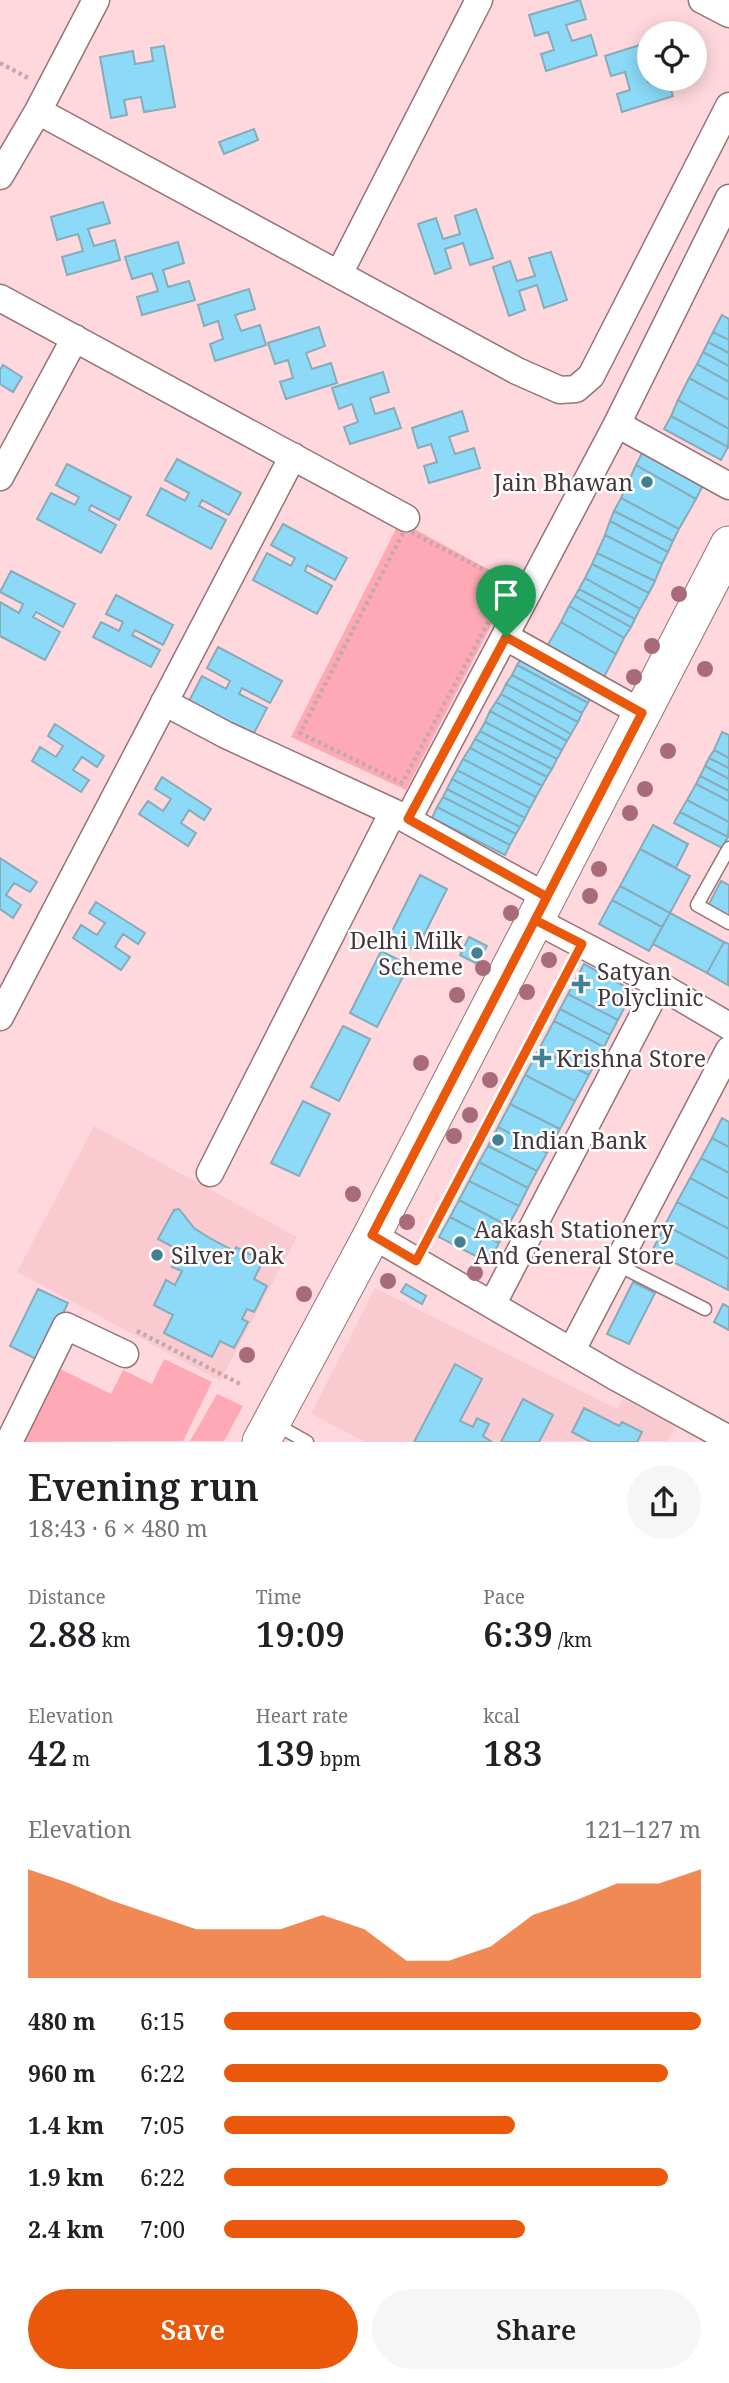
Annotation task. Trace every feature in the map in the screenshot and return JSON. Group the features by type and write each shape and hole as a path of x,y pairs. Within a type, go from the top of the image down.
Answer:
{"street":[{"path":"0,176 96,0"},
{"path":"339,274 479,0"},
{"path":"702,0 729,14"},
{"path":"43,101 339,274 517,371 560,390 576,388 591,376 729,106"},
{"path":"210,1173 400,815 506,637 617,424 729,198"},
{"path":"0,298 406,518"},
{"path":"1,472 75,338"},
{"path":"617,424 729,486"},
{"path":"0,1017 293,456"},
{"path":"267,1432 372,1235 729,545"},
{"path":"506,637 642,713"},
{"path":"164,702 226,735 400,815 541,908 582,944 729,1026"},
{"path":"492,1304 659,985"},
{"path":"572,1350 729,1050"},
{"path":"372,1235 729,1439"},
{"path":"9,1441 66,1326 128,1341"}],"lane":[{"path":"729,848 697,905 729,923"},
{"path":"617,1264 705,1309"},
{"path":"267,1432 307,1441"}],"path":[{"path":"0,63 43,101"},
{"path":"405,528 509,583 402,783 345,755 300,733 405,528"},
{"path":"416,1261 582,944"},
{"path":"128,1341 242,1385"}],"shaded area":[{"path":"400,521 513,583 406,790 291,737"},
{"name":"Silver Oak","path":"94,1126 297,1237 220,1381 17,1272"},
{"path":"375,1288 617,1409 623,1399 676,1426 668,1441 366,1442 311,1414"},
{"path":"164,1359 212,1382 183,1441 19,1442 56,1367 111,1394 123,1370 152,1384"},
{"path":"217,1394 243,1406 224,1441 190,1441"}],"building":[{"path":"580,0 586,19 566,25 572,41 591,35 597,55 546,71 541,54 554,50 548,32 535,36 529,15"},
{"path":"164,46 175,107 144,112 141,97 124,100 127,115 111,118 100,57 133,51 135,64 153,61 151,48"},
{"path":"637,46 637,91 672,91 673,96 622,112 617,94 630,90 625,72 611,76 605,56"},
{"path":"254,129 258,140 224,154 219,142"},
{"path":"103,202 110,223 88,229 94,246 115,240 120,260 67,275 62,257 83,251 78,234 57,240 51,217"},
{"path":"476,209 493,258 470,265 463,243 445,249 451,268 435,274 418,224 436,218 443,239 460,234 455,216"},
{"path":"178,242 184,263 163,270 168,287 189,281 195,300 142,315 137,297 158,291 152,273 132,279 125,257"},
{"path":"551,252 567,300 544,308 537,285 519,291 525,310 509,316 493,267 510,261 517,281 535,276 529,258"},
{"path":"249,289 255,309 235,315 241,331 260,325 266,345 215,361 210,344 223,339 218,321 204,326 198,305"},
{"path":"722,315 729,319 729,340 713,332"},
{"path":"319,327 325,346 306,353 312,369 331,363 337,383 286,399 280,382 293,378 288,360 275,364 268,343"},
{"path":"713,332 729,340 729,353 708,342"},
{"path":"708,342 729,353 729,366 703,352"},
{"path":"703,352 729,366 729,382 697,364"},
{"path":"697,364 729,382 729,400 689,378"},
{"path":"3,365 22,377 13,392 0,384 0,370"},
{"path":"383,372 389,392 370,398 375,414 394,408 401,428 350,444 344,427 358,422 352,404 339,409 332,388"},
{"path":"689,378 729,400 729,429 678,400"},
{"path":"678,400 729,429 728,447 671,416"},
{"path":"462,411 468,431 449,437 455,454 474,448 480,468 429,483 424,466 437,462 431,444 418,448 412,428"},
{"path":"671,416 728,447 721,460 664,429"},
{"path":"646,445 705,481 696,499 636,465"},
{"path":"177,459 241,493 229,515 202,500 199,506 226,520 211,549 147,515 161,488 185,501 189,493 165,480"},
{"path":"67,464 131,497 119,520 91,505 89,510 116,525 101,553 37,519 51,493 75,505 79,497 56,485"},
{"name":"Jain Bhawan","path":"636,465 696,499 679,529 621,498"},
{"path":"621,498 679,529 673,541 614,511"},
{"path":"614,511 673,541 668,552 610,521"},
{"path":"610,521 668,552 662,564 605,535"},
{"path":"283,524 347,558 335,580 307,565 305,571 332,586 317,614 253,580 267,553 291,566 295,558 271,545"},
{"path":"605,535 662,564 655,581 597,553"},
{"path":"597,553 655,581 649,593 592,564"},
{"path":"592,564 649,593 640,609 585,578"},
{"path":"11,571 75,604 63,627 36,612 33,617 60,632 45,660 0,636 0,602 19,613 23,604 0,592"},
{"path":"585,578 640,609 635,619 579,589"},
{"path":"579,589 635,619 631,627 575,596"},
{"path":"116,595 173,625 163,645 135,630 132,635 160,650 151,667 93,637 101,622 119,631 123,622 106,614"},
{"path":"575,596 631,627 624,638 569,606"},
{"path":"569,606 624,638 616,654 561,622"},
{"path":"561,622 616,654 603,679 546,648"},
{"path":"218,647 282,681 270,703 242,688 239,694 267,708 252,737 188,703 202,676 226,689 230,681 207,668"},
{"path":"523,655 593,693 588,703 517,665"},
{"path":"517,665 588,703 582,713 512,675"},
{"path":"512,675 582,713 578,722 506,684"},
{"path":"506,684 578,722 571,734 501,694"},
{"path":"501,694 571,734 567,741 496,702"},
{"path":"496,702 567,741 562,750 490,711"},
{"path":"490,711 562,750 557,759 485,722"},
{"path":"485,722 557,759 552,769 480,731"},
{"path":"55,724 104,756 97,767 82,757 73,770 89,780 81,792 32,761 40,747 56,757 63,746 48,736"},
{"path":"480,731 552,769 547,777 475,739"},
{"path":"722,732 729,735 729,758 714,750"},
{"path":"475,739 547,777 542,786 470,748"},
{"path":"470,748 542,786 536,797 463,759"},
{"path":"714,750 729,758 729,768 709,758"},
{"path":"709,758 729,768 729,779 705,766"},
{"path":"463,759 536,797 530,808 457,770"},
{"path":"705,766 729,779 729,791 700,776"},
{"path":"457,770 530,808 525,818 452,779"},
{"path":"700,776 729,791 729,801 696,784"},
{"path":"162,777 211,809 204,820 189,810 181,823 196,833 188,846 139,814 148,801 163,811 171,799 155,789"},
{"path":"452,779 525,818 520,827 447,789"},
{"path":"696,784 729,801 729,822 687,800"},
{"path":"447,789 520,827 516,834 443,797"},
{"path":"443,797 516,834 510,845 437,807"},
{"path":"687,800 729,822 728,837 680,812"},
{"path":"437,807 510,845 505,855 432,818"},
{"path":"680,812 728,837 722,848 674,823"},
{"path":"653,825 688,844 676,868 640,849"},
{"path":"640,849 690,876 670,913 620,886"},
{"path":"0,858 37,882 30,892 14,883 6,895 21,905 13,918 0,909"},
{"path":"420,875 447,889 416,951 389,937"},
{"path":"721,881 729,885 729,917 708,906"},
{"path":"620,886 670,913 662,927 612,900"},
{"path":"612,900 662,927 649,951 599,924"},
{"path":"96,902 145,933 138,944 123,934 115,947 130,957 121,970 73,938 81,925 97,935 105,923 89,913"},
{"path":"670,913 724,942 707,973 653,944"},
{"path":"469,937 487,946 477,964 460,955"},
{"path":"724,942 729,944 728,985 707,973"},
{"path":"381,951 409,965 377,1027 350,1013"},
{"path":"584,964 633,991 618,1020 568,994"},
{"path":"568,994 618,1020 610,1035 560,1009"},
{"path":"560,1009 610,1035 604,1047 554,1021"},
{"path":"554,1021 604,1047 589,1075 539,1049"},
{"path":"343,1026 370,1039 339,1101 311,1087"},
{"path":"539,1049 589,1075 575,1101 525,1075"},
{"path":"525,1075 575,1101 560,1129 510,1104"},
{"path":"303,1101 330,1114 299,1176 271,1163"},
{"path":"510,1104 560,1129 547,1153 498,1127"},
{"path":"722,1118 729,1122 729,1147 712,1138"},
{"path":"498,1127 547,1153 537,1171 488,1146"},
{"path":"712,1138 729,1147 729,1173 701,1158"},
{"path":"488,1146 537,1171 528,1188 479,1162"},
{"path":"701,1158 729,1173 729,1199 690,1178"},
{"path":"479,1162 528,1188 519,1206 469,1181"},
{"path":"690,1178 729,1199 729,1229 677,1202"},
{"path":"469,1181 519,1206 508,1226 459,1200"},
{"path":"459,1200 508,1226 499,1243 450,1217"},
{"path":"677,1202 729,1229 729,1259 665,1225"},
{"path":"179,1209 194,1228 211,1239 234,1251 236,1247 263,1261 254,1279 267,1286 254,1312 247,1309 242,1319 248,1322 234,1348 220,1341 212,1357 164,1333 173,1315 154,1305 166,1280 175,1285 182,1271 172,1267 181,1251 158,1239 174,1210"},
{"path":"450,1217 499,1243 489,1263 439,1237"},
{"path":"665,1225 729,1259 728,1290 652,1251"},
{"path":"633,1282 655,1293 629,1344 607,1334"},
{"path":"406,1284 426,1296 422,1304 401,1292"},
{"path":"38,1289 68,1303 40,1361 10,1346"},
{"path":"723,1304 729,1307 729,1330 714,1322"},
{"path":"455,1364 482,1379 460,1421 473,1427 477,1418 489,1424 483,1436 492,1442 414,1442"},
{"path":"523,1399 553,1415 539,1442 501,1442"},
{"path":"584,1408 619,1426 622,1422 642,1432 637,1442 591,1442 572,1432"}],"place":[{"name":"Jain Bhawan","path":"647,482"},
{"name":"Delhi Milk Scheme","path":"477,953"},
{"name":"Satyan Polyclinic","path":"581,984"},
{"name":"Krishna Store","path":"542,1058"},
{"name":"Indian Bank","path":"498,1140"},
{"name":"Aakash Stationery And General Store","path":"460,1242"},
{"name":"Silver Oak","path":"157,1255"}],"route":[{"path":"506,637 408,819 547,897 372,1235 416,1261 582,944 535,920 642,713 506,637"}]}
